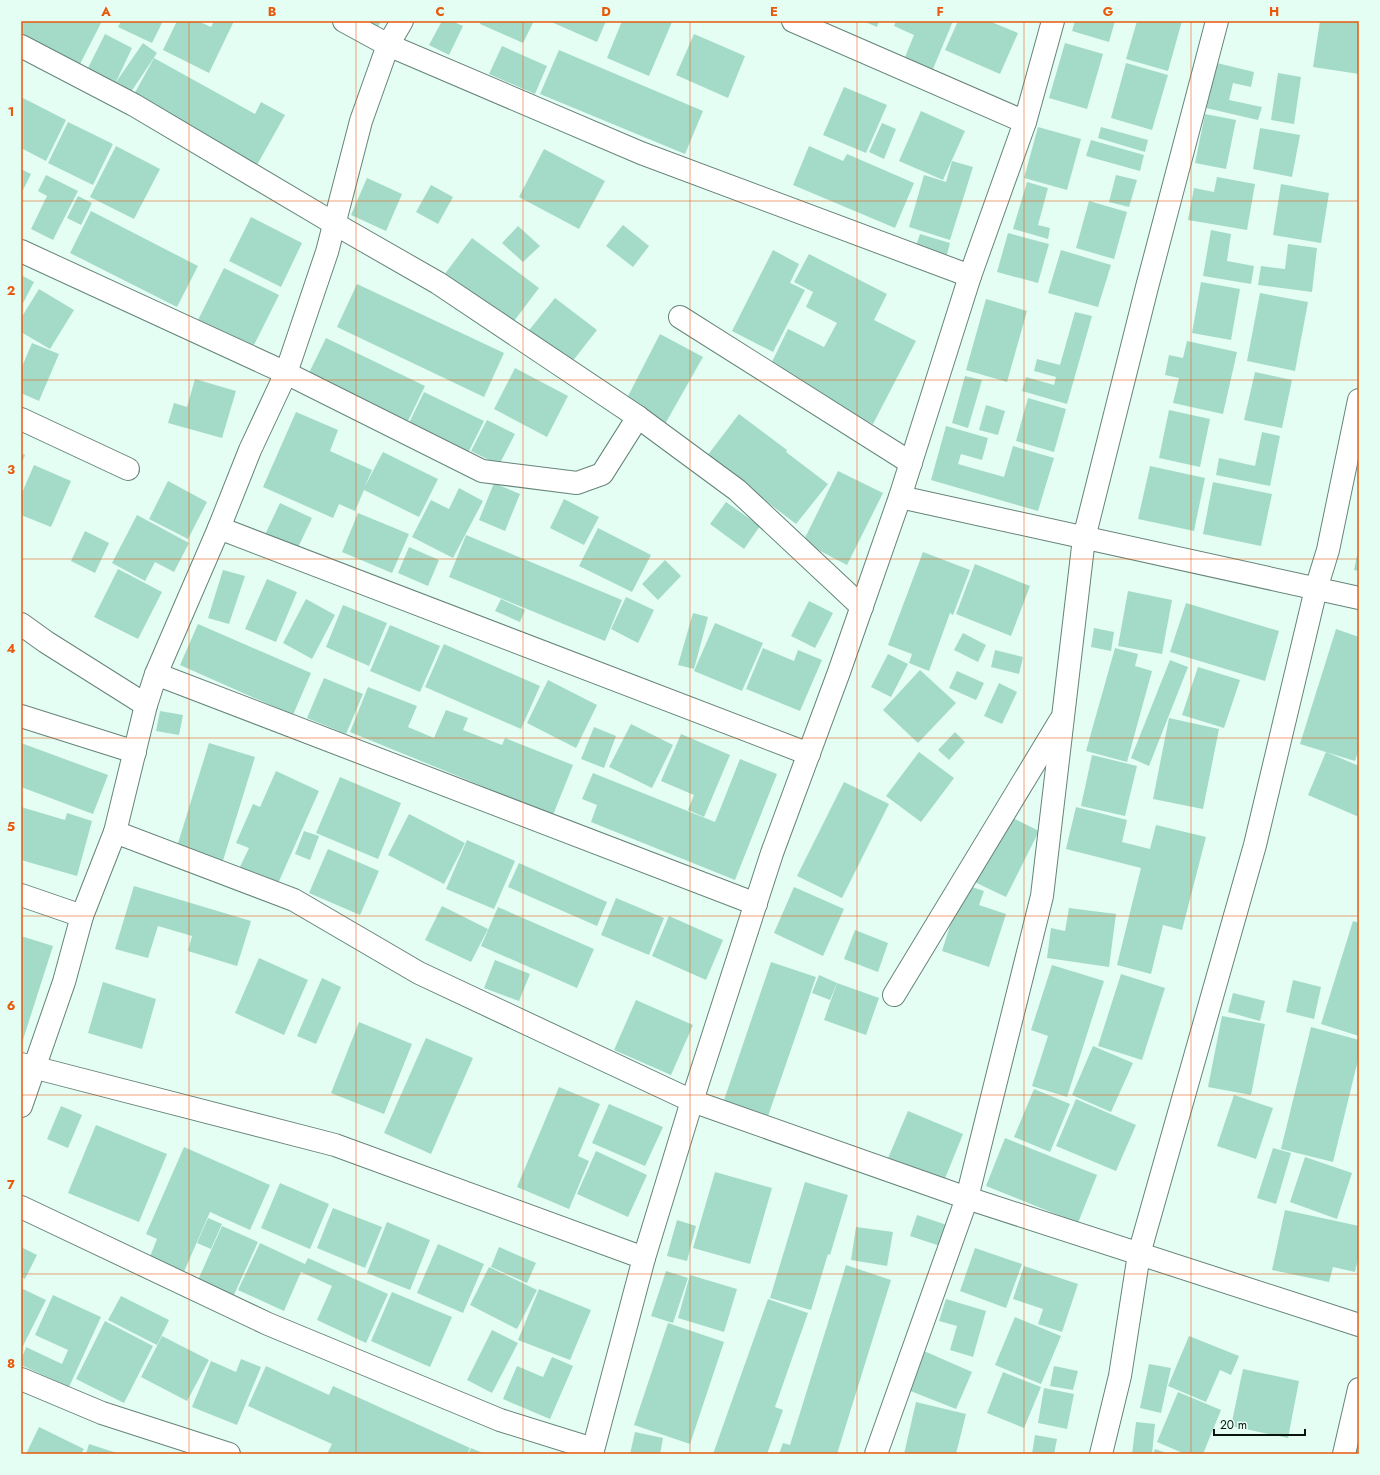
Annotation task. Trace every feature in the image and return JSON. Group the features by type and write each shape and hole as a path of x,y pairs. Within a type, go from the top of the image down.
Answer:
{"street":[{"path":"344,21 388,45 641,153 970,276"},
{"path":"21,1106 28,1066 64,982 82,916 115,832 146,704 156,674 250,450 286,373 335,224 362,121 388,45 402,21"},
{"path":"793,21 1025,122"},
{"path":"21,1206 275,1327 500,1420 593,1451 644,1258 692,1101 772,853 862,607 900,497 970,276 1025,122 1053,21"},
{"path":"876,1454 967,1198 1042,896 1084,538 1147,287 1217,21"},
{"path":"21,46 134,105 438,283 638,417 737,490 862,607"},
{"path":"21,251 286,373 482,471 577,483 602,474 638,417"},
{"path":"680,317 911,463"},
{"path":"1101,1454 1120,1376 1139,1254 1255,845 1316,589 1328,550 1359,400"},
{"path":"21,419 128,469"},
{"path":"900,497 1359,598"},
{"path":"218,528 809,754"},
{"path":"21,624 46,642 146,704"},
{"path":"156,674 756,904"},
{"path":"894,995 1064,714"},
{"path":"21,716 135,752"},
{"path":"115,832 294,900 418,973 692,1101 967,1198 1359,1325"},
{"path":"21,895 82,916"},
{"path":"28,1066 335,1145 644,1258"},
{"path":"21,1379 102,1413 229,1454"},
{"path":"1344,1454 1359,1389"}],"building":[{"path":"21,21 102,21 78,68 21,39"},
{"path":"121,21 163,21 152,43 118,27"},
{"path":"177,21 198,21 211,27 214,21 234,21 209,73 163,50"},
{"path":"355,21 381,21 374,34"},
{"path":"442,21 452,21 463,26 449,55 429,45"},
{"path":"481,21 534,21 523,43 480,24"},
{"path":"549,21 606,21 597,42"},
{"path":"622,21 672,22 649,76 607,58"},
{"path":"863,21 879,21 877,27"},
{"path":"896,21 953,21 933,69 905,57 914,35 894,26"},
{"path":"958,21 989,21 1018,33 1000,74 945,50"},
{"path":"1075,21 1115,21 1109,42 1072,31"},
{"path":"1137,21 1182,21 1168,71 1126,59"},
{"path":"1320,21 1359,21 1359,74 1313,67"},
{"path":"105,34 132,48 115,84 87,70"},
{"path":"694,34 745,56 728,98 676,75"},
{"path":"143,43 157,53 129,95 114,85"},
{"path":"1065,43 1103,54 1087,109 1049,98"},
{"path":"502,46 547,66 535,94 489,74"},
{"path":"559,50 703,111 685,154 540,94"},
{"path":"154,58 255,114 261,102 285,115 253,172 132,98"},
{"path":"1126,63 1168,75 1152,130 1111,118"},
{"path":"1217,63 1254,72 1251,87 1233,83 1229,100 1262,107 1258,120 1206,108"},
{"path":"1278,73 1301,77 1294,124 1271,120"},
{"path":"844,87 887,105 866,153 823,135"},
{"path":"21,97 66,120 46,161 21,148"},
{"path":"921,111 965,131 943,180 899,161"},
{"path":"1205,114 1236,120 1226,169 1195,163"},
{"path":"68,122 113,144 93,185 48,163"},
{"path":"882,123 896,129 884,159 869,152"},
{"path":"1038,127 1081,139 1067,190 1024,178"},
{"path":"1101,127 1148,140 1145,152 1098,138"},
{"path":"1260,128 1300,135 1292,177 1253,169"},
{"path":"1091,140 1144,155 1140,171 1086,156"},
{"path":"116,146 160,169 134,219 90,197"},
{"path":"809,146 843,161 847,154 914,183 895,228 793,185"},
{"path":"544,149 605,181 579,229 519,197"},
{"path":"952,161 973,167 950,240 909,227 924,175 946,182"},
{"path":"21,169 31,174 21,194"},
{"path":"46,175 78,191 53,240 31,229 47,196 38,191"},
{"path":"1116,175 1137,180 1129,207 1109,202"},
{"path":"1217,177 1255,184 1247,230 1188,220 1194,188 1214,192"},
{"path":"367,178 402,194 386,231 351,215"},
{"path":"1027,182 1048,188 1038,225 1050,228 1048,239 1013,229"},
{"path":"1281,184 1329,193 1321,243 1273,235"},
{"path":"431,185 453,197 438,224 416,212"},
{"path":"78,196 92,203 81,225 67,218"},
{"path":"1089,201 1127,212 1114,259 1076,248"},
{"path":"91,211 198,266 177,307 70,253"},
{"path":"251,217 302,243 281,287 229,261"},
{"path":"623,225 649,246 633,267 606,246"},
{"path":"518,226 540,246 523,262 502,243"},
{"path":"1211,230 1231,234 1227,261 1254,266 1251,284 1203,276"},
{"path":"1008,233 1049,244 1038,283 997,272"},
{"path":"920,234 950,243 946,258 915,249"},
{"path":"472,238 539,288 511,325 444,275"},
{"path":"1288,244 1317,248 1312,292 1258,285 1261,266 1285,269"},
{"path":"773,250 799,264 790,283 805,290 773,352 732,331"},
{"path":"1061,250 1111,265 1098,307 1048,293"},
{"path":"809,254 887,294 874,320 916,341 873,424 768,370 788,329 824,347 837,323 806,307 813,292 794,282"},
{"path":"224,268 279,295 253,347 198,320"},
{"path":"21,275 34,282 21,307"},
{"path":"1201,282 1240,289 1231,340 1192,333"},
{"path":"357,284 504,353 484,397 337,327"},
{"path":"39,289 74,310 50,349 21,332 21,318"},
{"path":"1260,293 1308,302 1295,371 1247,361"},
{"path":"555,298 597,330 568,367 526,334"},
{"path":"986,299 1027,311 1007,382 966,370"},
{"path":"1075,312 1092,316 1067,404 1022,391 1026,377 1054,385 1056,377 1034,371 1037,359 1060,365"},
{"path":"660,334 703,357 665,424 625,402"},
{"path":"326,338 425,386 406,425 307,377"},
{"path":"1187,341 1237,352 1223,414 1173,403 1179,378 1165,375 1169,355 1183,358"},
{"path":"32,343 59,354 39,401 21,393 21,369"},
{"path":"515,368 568,396 547,437 494,409"},
{"path":"1255,372 1292,380 1282,428 1244,420"},
{"path":"965,376 982,380 968,428 952,423"},
{"path":"195,379 236,391 222,438 168,423 174,403 187,407"},
{"path":"424,392 484,421 467,455 408,425"},
{"path":"1028,398 1066,409 1054,452 1016,441"},
{"path":"986,405 1005,411 998,435 979,430"},
{"path":"1169,410 1210,419 1200,467 1159,458"},
{"path":"296,412 338,430 330,451 372,470 364,488 383,452 438,479 419,517 364,490 355,511 339,504 333,518 263,487"},
{"path":"739,414 787,450 786,452 828,484 796,524 707,456"},
{"path":"487,420 515,434 499,465 471,451"},
{"path":"946,426 988,438 982,460 961,454 958,464 1004,477 1013,446 1054,458 1038,511 931,480"},
{"path":"1262,432 1280,436 1270,486 1216,475 1219,458 1255,466"},
{"path":"21,453 25,455 21,465"},
{"path":"34,465 71,481 51,527 21,515 21,495"},
{"path":"1150,466 1205,478 1194,531 1138,519"},
{"path":"838,471 883,493 847,565 803,542"},
{"path":"168,481 207,502 188,539 149,519"},
{"path":"1213,482 1272,494 1261,546 1203,534"},
{"path":"494,483 520,494 505,531 479,520"},
{"path":"459,488 483,501 453,558 412,537 431,500 449,509"},
{"path":"564,499 599,517 584,545 550,528"},
{"path":"726,502 760,526 744,549 710,524"},
{"path":"280,503 312,518 294,556 262,541"},
{"path":"358,513 409,534 392,573 342,552"},
{"path":"137,515 189,543 174,572 155,562 145,581 112,563"},
{"path":"598,528 651,555 632,592 579,566"},
{"path":"85,531 109,543 95,573 71,561"},
{"path":"466,535 622,600 605,641 449,577"},
{"path":"409,547 439,560 428,586 398,573"},
{"path":"1359,551 1359,571 1354,570"},
{"path":"923,552 970,570 953,615 950,613 929,671 909,663 912,654 888,645"},
{"path":"665,560 681,576 658,600 642,584"},
{"path":"975,564 1030,586 1011,636 956,614"},
{"path":"118,569 162,592 138,639 94,617"},
{"path":"223,570 245,576 229,624 208,618"},
{"path":"267,579 297,592 276,642 245,629"},
{"path":"1128,591 1172,600 1162,654 1118,646"},
{"path":"626,597 654,610 638,643 611,629"},
{"path":"306,599 335,615 312,659 283,643"},
{"path":"501,599 525,610 520,622 495,611"},
{"path":"809,601 833,613 815,648 791,636"},
{"path":"1186,603 1279,631 1265,681 1170,652"},
{"path":"343,605 387,623 369,666 326,647"},
{"path":"693,613 708,617 694,669 678,665"},
{"path":"715,623 763,643 742,691 694,671"},
{"path":"198,624 311,673 293,715 180,665"},
{"path":"390,625 440,646 420,692 370,671"},
{"path":"1094,628 1114,632 1111,651 1091,647"},
{"path":"1336,629 1359,637 1359,749 1355,761 1300,744"},
{"path":"963,633 986,645 978,662 954,650"},
{"path":"444,644 540,686 521,729 425,687"},
{"path":"763,648 794,661 798,650 822,660 800,711 746,689"},
{"path":"1115,648 1138,654 1135,666 1152,671 1127,762 1086,751"},
{"path":"995,650 1023,657 1019,674 991,667"},
{"path":"888,654 908,664 891,697 871,687"},
{"path":"1170,660 1188,667 1149,766 1131,758"},
{"path":"1198,667 1240,680 1224,728 1182,715"},
{"path":"920,670 956,703 918,743 883,710"},
{"path":"957,671 984,683 976,700 949,688"},
{"path":"324,678 363,694 346,734 307,718"},
{"path":"548,680 597,705 576,748 527,723"},
{"path":"999,683 1017,692 1002,724 984,716"},
{"path":"368,687 417,706 408,727 434,738 446,710 468,718 463,730 502,745 505,738 573,765 553,815 350,732"},
{"path":"160,711 183,715 179,735 156,731"},
{"path":"1169,718 1219,729 1203,809 1153,799"},
{"path":"631,724 673,745 652,788 609,767"},
{"path":"594,727 616,736 604,768 581,759"},
{"path":"955,732 965,742 949,760 938,750"},
{"path":"681,734 730,755 704,817 688,810 694,795 661,781"},
{"path":"21,743 108,775 93,814 21,787"},
{"path":"209,743 255,757 221,867 175,853"},
{"path":"919,752 954,778 921,822 886,796"},
{"path":"1326,752 1359,766 1359,817 1308,795"},
{"path":"1092,755 1137,766 1125,816 1081,806"},
{"path":"740,759 777,774 735,880 591,822 597,805 582,799 593,773 715,822"},
{"path":"276,771 319,791 276,888 238,871 249,848 236,843 253,804 260,807"},
{"path":"340,777 401,803 378,859 316,833"},
{"path":"844,782 889,804 842,898 797,876"},
{"path":"21,807 65,820 67,813 92,821 77,876 21,860"},
{"path":"1076,807 1127,820 1122,842 1150,849 1156,825 1206,837 1182,930 1163,925 1151,974 1117,965 1141,868 1066,849"},
{"path":"997,810 1039,831 1006,897 964,877"},
{"path":"409,814 465,843 444,884 388,855"},
{"path":"304,831 319,836 310,860 295,854"},
{"path":"467,840 515,861 494,909 446,889"},
{"path":"328,849 379,871 360,915 309,893"},
{"path":"519,863 607,902 597,926 508,887"},
{"path":"963,884 984,891 979,905 1006,914 989,967 942,951"},
{"path":"134,886 251,921 237,966 188,951 192,936 158,926 148,958 115,949"},
{"path":"794,887 844,909 823,956 774,933"},
{"path":"616,898 664,918 649,955 601,935"},
{"path":"442,906 488,929 471,962 425,940"},
{"path":"498,907 594,949 577,988 481,946"},
{"path":"1069,908 1116,914 1109,967 1047,958 1051,928 1065,931"},
{"path":"669,916 723,940 706,980 652,956"},
{"path":"1353,921 1359,923 1359,1036 1321,1024"},
{"path":"855,930 888,943 878,972 844,959"},
{"path":"21,936 53,946 21,1046"},
{"path":"259,958 308,980 284,1035 235,1013"},
{"path":"495,960 530,974 519,1001 484,988"},
{"path":"771,962 816,977 766,1122 722,1106"},
{"path":"1052,965 1104,981 1067,1097 1032,1086 1048,1036 1031,1030"},
{"path":"1121,974 1165,988 1142,1060 1098,1046"},
{"path":"819,975 837,983 830,1000 812,993"},
{"path":"322,978 341,987 316,1044 297,1036"},
{"path":"1293,980 1321,987 1314,1019 1286,1012"},
{"path":"103,982 156,999 142,1049 88,1033"},
{"path":"837,983 879,998 866,1035 824,1020"},
{"path":"1233,993 1265,1001 1260,1021 1228,1012"},
{"path":"636,1000 693,1025 671,1075 614,1050"},
{"path":"1222,1016 1265,1024 1251,1095 1208,1087"},
{"path":"359,1022 412,1044 384,1114 331,1093"},
{"path":"1311,1027 1359,1040 1359,1056 1333,1162 1281,1149"},
{"path":"426,1038 473,1058 431,1154 384,1133"},
{"path":"1093,1046 1133,1063 1111,1112 1072,1095"},
{"path":"559,1087 600,1104 578,1156 589,1161 569,1209 517,1187"},
{"path":"1034,1089 1070,1104 1050,1152 1014,1137"},
{"path":"1234,1095 1273,1108 1256,1159 1217,1146"},
{"path":"1076,1099 1136,1125 1116,1171 1056,1146"},
{"path":"609,1104 663,1127 645,1166 592,1143"},
{"path":"61,1106 82,1115 68,1148 47,1139"},
{"path":"908,1111 963,1134 942,1186 886,1163"},
{"path":"96,1125 167,1154 139,1222 68,1193"},
{"path":"1005,1138 1097,1175 1078,1223 986,1186"},
{"path":"184,1147 270,1185 250,1230 210,1212 183,1274 149,1259 157,1239 146,1234"},
{"path":"1273,1148 1291,1153 1276,1204 1257,1198"},
{"path":"596,1151 647,1175 628,1217 577,1194"},
{"path":"1305,1157 1352,1173 1337,1219 1290,1202"},
{"path":"715,1172 772,1188 750,1264 693,1248"},
{"path":"805,1182 848,1195 830,1255 828,1254 811,1310 770,1298"},
{"path":"280,1183 329,1204 310,1249 261,1228"},
{"path":"333,1208 382,1227 365,1268 317,1248"},
{"path":"1285,1210 1359,1226 1359,1254 1355,1272 1333,1267 1329,1282 1272,1270"},
{"path":"917,1215 950,1226 943,1247 910,1236"},
{"path":"208,1218 222,1224 211,1249 197,1243"},
{"path":"677,1220 696,1226 687,1261 667,1256"},
{"path":"387,1222 430,1240 410,1290 367,1273"},
{"path":"222,1226 258,1242 233,1297 198,1280"},
{"path":"856,1227 893,1232 887,1266 851,1260"},
{"path":"260,1243 305,1264 308,1258 388,1294 366,1343 317,1320 332,1286 301,1272 284,1311 238,1290"},
{"path":"438,1244 484,1264 463,1313 417,1293"},
{"path":"21,1247 37,1255 25,1279 21,1277"},
{"path":"499,1247 536,1263 527,1283 491,1267"},
{"path":"975,1248 1022,1264 1006,1308 960,1291"},
{"path":"846,1265 891,1280 837,1454 779,1454 783,1443 790,1445"},
{"path":"1024,1266 1078,1284 1062,1332 1038,1324 1043,1309 1013,1299"},
{"path":"489,1267 537,1290 517,1329 470,1305"},
{"path":"666,1271 688,1278 673,1323 651,1316"},
{"path":"690,1275 737,1289 724,1332 678,1318"},
{"path":"21,1288 46,1300 21,1350"},
{"path":"539,1289 591,1310 570,1360 518,1340"},
{"path":"392,1292 452,1317 430,1367 371,1341"},
{"path":"53,1295 101,1317 69,1387 21,1365 21,1360 26,1347 62,1364 68,1350 35,1335"},
{"path":"121,1296 169,1320 157,1345 108,1320"},
{"path":"768,1299 808,1313 775,1407 783,1410 767,1454 713,1454"},
{"path":"946,1299 986,1311 973,1357 950,1350 957,1326 939,1321"},
{"path":"1015,1317 1061,1336 1041,1384 995,1365"},
{"path":"105,1321 153,1346 124,1403 76,1379"},
{"path":"668,1323 724,1342 690,1444 634,1425"},
{"path":"492,1330 518,1343 492,1393 467,1380"},
{"path":"162,1336 209,1360 187,1401 141,1377"},
{"path":"1189,1336 1239,1356 1231,1375 1220,1370 1206,1402 1168,1386"},
{"path":"924,1351 972,1372 956,1409 908,1390"},
{"path":"552,1357 573,1366 550,1419 503,1399 517,1366 543,1377"},
{"path":"241,1359 261,1367 237,1425 192,1407 211,1361 236,1372"},
{"path":"1149,1364 1171,1368 1161,1413 1140,1408"},
{"path":"266,1366 329,1395 333,1386 470,1448 467,1454 327,1454 332,1444 248,1406"},
{"path":"1054,1366 1078,1371 1073,1390 1050,1386"},
{"path":"1243,1369 1299,1381 1288,1438 1231,1426"},
{"path":"1003,1372 1041,1387 1024,1428 987,1413"},
{"path":"1044,1388 1074,1394 1067,1429 1038,1423"},
{"path":"1178,1392 1221,1410 1203,1454 1185,1454 1157,1442"},
{"path":"916,1402 966,1414 956,1454 904,1454"},
{"path":"1136,1422 1155,1424 1152,1454 1132,1454"},
{"path":"39,1427 84,1449 81,1454 26,1454"},
{"path":"635,1432 663,1438 660,1454 630,1454"},
{"path":"1035,1435 1057,1439 1054,1454 1032,1454"},
{"path":"89,1444 120,1454 86,1454"},
{"path":"471,1448 485,1454 468,1454"},
{"path":"1155,1449 1169,1454 1153,1454"}]}
